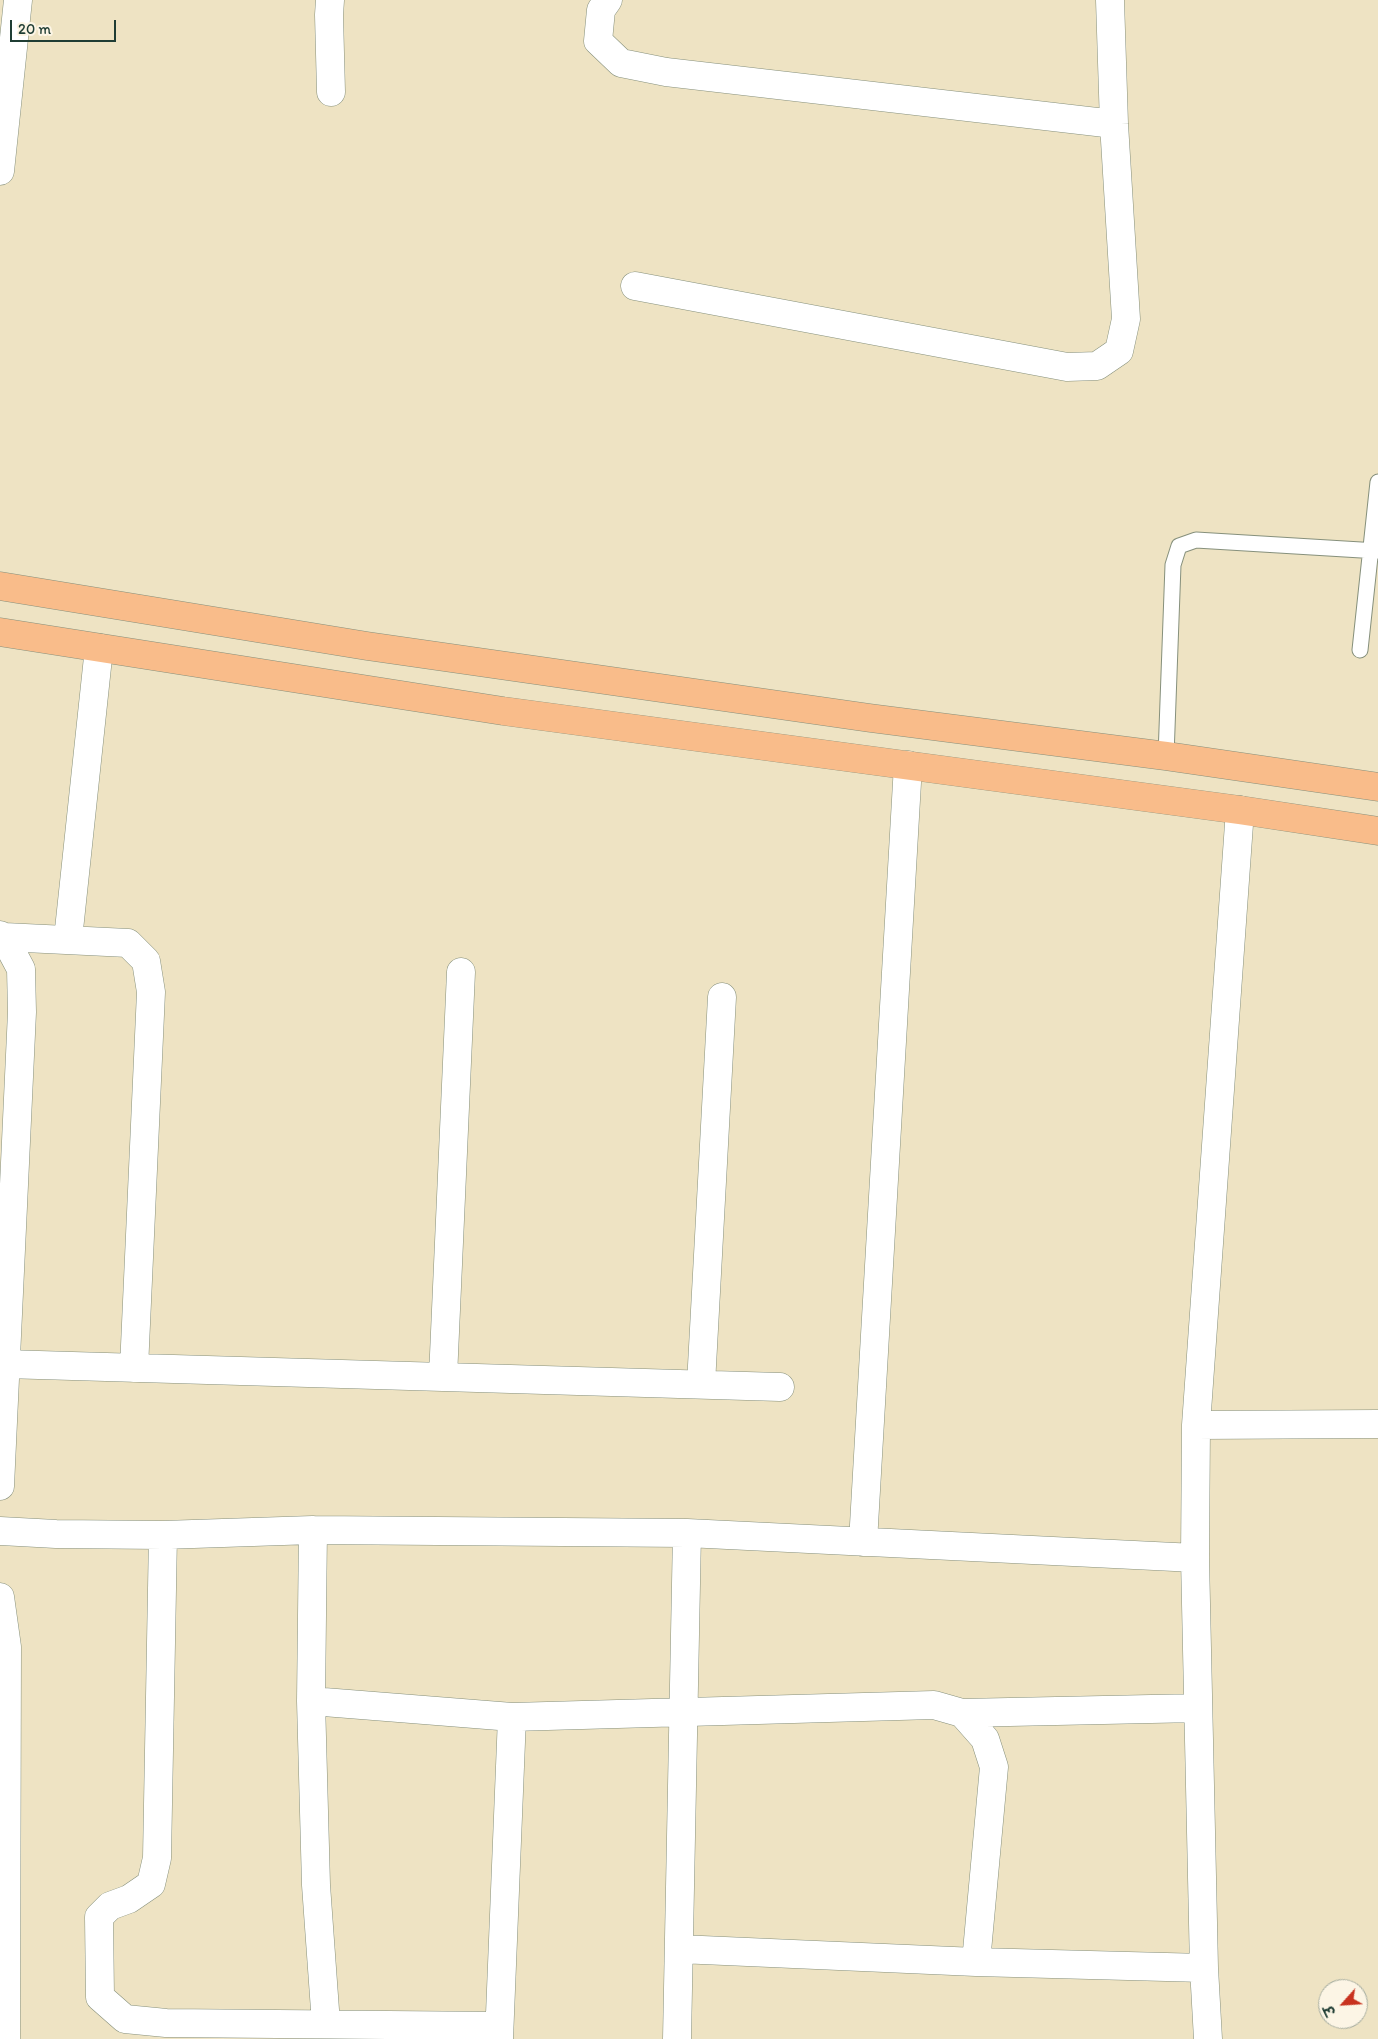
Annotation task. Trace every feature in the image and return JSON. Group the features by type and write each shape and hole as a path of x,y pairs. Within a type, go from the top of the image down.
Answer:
{"main road":[{"path":"0,586 300,636 870,718 1166,756 1378,787"},
{"path":"0,632 503,711 1240,810 1378,831"},
{"path":"295,679 300,636"}],"street":[{"path":"0,171 18,0"},
{"path":"330,0 331,92"},
{"path":"608,0 601,10 598,41 621,63 666,72 1114,124"},
{"path":"636,286 1067,367 1097,366 1119,351 1126,319 1114,124 1110,0"},
{"path":"68,939 99,648"},
{"path":"863,1542 908,765"},
{"path":"1208,2039 1204,1968 1195,1558 1196,1425 1240,810"},
{"path":"2,936 128,942 146,961 151,992 134,1368"},
{"path":"0,1486 22,1004 22,969 2,936"},
{"path":"443,1377 461,972"},
{"path":"701,1384 722,997"},
{"path":"5,1364 780,1387"},
{"path":"1196,1425 1378,1424"},
{"path":"0,1531 56,1534 163,1535 313,1530 687,1533 1195,1558"},
{"path":"313,1530 312,1701 316,1885 326,2024"},
{"path":"677,2039 687,1533"},
{"path":"163,1535 157,1858 151,1884 129,1899 110,1906 98,1917 100,1997 125,2019 166,2031 326,2024 380,2032 499,2033 512,1717"},
{"path":"0,1597 7,1647 6,2039"},
{"path":"312,1701 512,1717 934,1705 962,1713 1198,1708"},
{"path":"962,1713 985,1739 994,1767 976,1962"},
{"path":"679,1949 976,1962 1204,1968"}],"lane":[{"path":"1360,650 1375,551 1378,482"},
{"path":"1166,756 1173,565 1179,546 1196,540 1375,551"}]}
